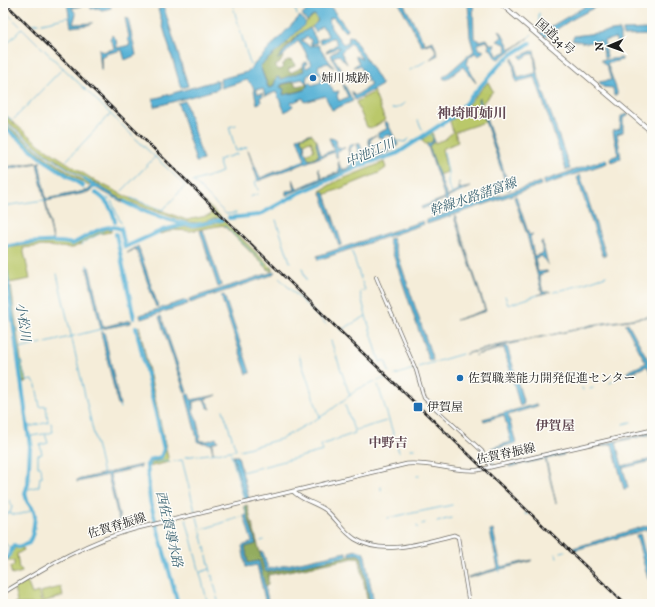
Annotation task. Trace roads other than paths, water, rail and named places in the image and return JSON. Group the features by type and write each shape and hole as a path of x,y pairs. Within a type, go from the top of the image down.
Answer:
{"highway":[{"name":"国道34号","path":"500,3 652,132"}],"main road":[{"name":"佐賀脊振線","path":"3,592 90,543 118,533 153,524 407,464 430,464 467,471 652,430"},
{"path":"293,491 296,496 315,503 327,512 356,539 371,546 396,547 454,535 458,537"}],"street":[{"path":"376,276 416,370 423,395 427,402 482,451 490,467"},
{"path":"458,537 470,604"}],"water":[{"path":"67,3 70,3 71,6 81,3 92,3 93,6 107,5 110,3 111,8 102,10 98,8 91,9 90,4 72,8 76,14 73,24 93,23 71,27"},
{"path":"315,3 335,3 330,6 348,30 345,32 333,17 329,19 331,28 343,44 348,42 349,36 353,37 382,85 355,100 351,91 355,96 371,85 369,81 365,81 368,79 360,66 353,67 359,63 355,56 362,59 351,43 341,52 347,64 339,55 333,57 341,69 339,71 330,55 340,48 337,47 326,52 337,44 334,38 331,38 321,44 319,40 328,36 325,29 321,26 316,32 312,27 318,21 315,15 307,21 302,15"},
{"path":"399,3 403,3 425,44 433,41 438,55 430,59 437,53 432,43 422,46"},
{"path":"468,3 473,3 474,37 479,41 487,39 490,44 495,44 494,47 497,56 507,51 505,44 497,41 502,37 499,30 510,49 528,38 499,59 496,58 491,49 488,49 489,45 487,41 477,44 479,49 484,51 479,56 475,53 469,57 467,64 476,83 463,67 447,79 444,79 443,77 474,51 470,37"},
{"path":"591,3 603,3 569,21 544,38 540,35 540,33"},
{"path":"164,8 188,86 181,88 158,9"},
{"path":"300,16 306,23 260,66 267,85 269,88 273,87 277,77 282,79 304,71 303,65 305,62 307,63 305,66 307,68 311,65 305,51 298,41 277,60 299,34 310,28 317,41 316,43 311,45 311,40 307,37 301,40 309,46 318,45 334,68 328,63 319,65 318,69 322,75 314,72 307,76 306,83 302,79 282,84 280,87 284,89 283,95 299,92 305,89 309,82 312,85 321,82 321,77 328,74 326,79 334,92 339,91 337,96 339,101 348,97 343,85 344,84 353,101 332,110 325,96 305,102 303,98 291,103 293,106 285,112 276,92 265,96 263,89 256,89 258,94 262,93 263,96 260,97 261,102 257,104 253,86 247,80 221,88 220,79 247,72"},
{"path":"125,18 128,19 136,55 125,60 122,50 106,54 101,57 101,70 99,48 102,52 114,49 110,40 112,35 116,39 117,48 130,45 127,39 129,37"},
{"path":"649,29 650,35 623,36 623,30"},
{"path":"620,30 620,43 617,43 615,38 604,41 607,57 604,58 600,41 587,43 572,40 574,36"},
{"path":"534,50 539,79 570,169 566,170 535,77 516,82 512,59 513,58 518,78 536,73 534,54 530,54 522,59 520,56"},
{"path":"622,58 622,60 607,63 617,91 617,94 614,96 613,88 603,87 599,82 611,80 607,67 601,60"},
{"path":"218,80 218,89 154,107 153,99"},
{"path":"479,98 510,189 508,190 478,100"},
{"path":"185,101 203,160 196,162 178,103"},
{"path":"628,114 628,116 623,118 623,132 617,134 621,158 611,162 610,158 618,155 613,131 620,129 621,116"},
{"path":"385,122 387,122 398,145 386,153 286,195 286,191 295,190 293,179 297,189 321,178 318,168 322,178 339,172 338,161 341,169 346,169 352,163 348,150 349,145 355,144 349,149 355,164 360,159 357,143 360,143 364,159 373,156 368,139 376,135 370,140 375,154 395,145 391,135 386,135 383,138 378,137 378,133 387,129"},
{"path":"311,134 301,137 301,140 305,145 304,150 309,160 319,156 316,143 317,141 321,155 334,150 329,138 336,139 337,147 345,148 337,151 337,158 334,152 258,181 248,150 260,178 305,160 297,138"},
{"path":"433,138 435,141 429,146 447,197 459,190 459,182 460,189 471,187 447,198 451,209 449,209 445,199 422,209 421,207 445,198 427,144 432,142"},
{"path":"3,153 6,167 39,162 46,199 89,190 93,182 129,204 128,205 94,187 90,192 46,201 53,240 37,163 3,170 5,167"},
{"path":"606,159 607,163 544,185 543,181"},
{"path":"580,175 606,255 603,256 577,177"},
{"path":"540,182 541,185 427,224 426,220"},
{"path":"324,191 342,244 339,246 321,192"},
{"path":"516,196 529,235 533,234 530,237 534,256 543,253 542,241 548,265 542,256 535,258 538,272 548,272 539,275 543,292 551,292 538,295 542,293 527,235 514,197"},
{"path":"455,216 486,311 456,320 485,310 454,217"},
{"path":"423,221 424,224 318,260 317,256"},
{"path":"203,230 221,285 218,287 200,231"},
{"path":"392,238 433,360 429,361 388,239"},
{"path":"138,246 158,306 156,307 136,249 127,253"},
{"path":"89,267 103,327 131,320 131,323 101,329 87,268"},
{"path":"276,271 272,275 190,303 189,299"},
{"path":"224,295 250,372 247,374 221,296"},
{"path":"186,300 188,304 141,319 140,315"},
{"path":"161,316 187,392 185,393 159,317"},
{"path":"652,316 591,326 580,328 591,325"},
{"path":"628,323 652,367 652,375 647,366 628,374 627,372 646,363 625,324"},
{"path":"104,332 120,405 118,405 101,333"},
{"path":"555,334 465,354 495,346"},
{"path":"507,346 524,404 520,406 504,348 475,355"},
{"path":"189,394 191,400 217,395 205,399 211,409 207,407 204,399 193,402 193,411 198,422 200,441 208,441 216,438 218,441 212,443 213,453 211,444 198,442 186,395"},
{"path":"536,404 537,406 508,415 516,443 490,450 491,448 511,442 504,415 484,421 483,419"},
{"path":"652,432 652,434 616,442 622,466 652,459 652,461 623,468 628,488 624,489 612,444 584,449"},
{"path":"564,452 564,455 546,459 556,503 545,459 509,467 509,465"},
{"path":"233,456 238,456 249,499 245,500"},
{"path":"141,465 141,467 110,474 121,529 108,475 77,482 77,480"},
{"path":"247,515 256,544 245,547 248,563 259,561 269,604 266,604 257,565 246,567 242,546 252,542 244,516"},
{"path":"652,524 652,528 575,550 570,549"},
{"path":"493,530 501,567 532,560 468,578 498,568 490,531"},
{"path":"640,534 652,578 648,579 636,535"},
{"path":"357,550 363,552 365,556 374,604 370,604 362,557 358,554 350,555 349,552"},
{"path":"260,552 263,552 268,569 346,552 348,556 268,572 265,571"}],"waterway":[{"path":"160,3 162,10"},
{"path":"232,3 250,64"},
{"path":"294,3 297,15"},
{"path":"3,9 20,26"},
{"path":"539,13 539,25"},
{"path":"42,23 69,17"},
{"path":"32,24 39,23"},
{"path":"3,48 22,28 38,44"},
{"path":"528,38 532,34"},
{"name":"中池江川","path":"229,218 259,215 297,194 365,164 398,153 455,115 501,63 530,43"},
{"path":"40,46 86,90"},
{"path":"410,70 428,60"},
{"path":"14,119 63,68"},
{"path":"88,92 133,136"},
{"path":"392,109 405,103"},
{"path":"3,113 12,120"},
{"path":"67,160 110,114"},
{"path":"3,120 43,153 85,179"},
{"path":"418,121 422,129"},
{"path":"236,125 229,127 236,151 247,147"},
{"name":"西佐賀導水路","path":"3,126 43,159 83,186"},
{"path":"135,138 169,170"},
{"path":"398,141 405,142 409,139"},
{"name":"幹線水路諸富線","path":"444,152 448,172 448,185 453,195"},
{"path":"192,182 222,172 218,160 237,154"},
{"path":"122,191 155,157"},
{"path":"131,198 163,210 185,186 171,172"},
{"name":"中池江川","path":"85,179 96,187"},
{"path":"258,180 255,182 258,190"},
{"path":"194,182 226,214 236,213"},
{"name":"西佐賀導水路","path":"96,193 109,205 115,222"},
{"path":"250,197 257,194"},
{"name":"西佐賀導水路","path":"107,198 111,200 121,223"},
{"path":"3,206 44,200"},
{"name":"中池江川","path":"125,202 157,216 186,224 196,225 222,220"},
{"path":"276,220 290,262"},
{"name":"小松川","path":"3,561 9,556 14,545 18,547 29,543 33,533 35,516 34,511 27,501 25,493 28,484 30,446 3,248 18,244 38,242 72,244 96,231 108,227 121,229 125,247 163,230 188,224"},
{"name":"小松川","path":"122,226 125,244"},
{"path":"225,226 270,269"},
{"path":"82,245 82,243 103,232"},
{"name":"西佐賀導水路","path":"116,234 134,318"},
{"path":"352,252 361,279"},
{"path":"302,268 306,280"},
{"path":"57,274 103,474"},
{"path":"579,285 606,276"},
{"path":"279,278 326,324"},
{"path":"362,282 365,290 360,292 366,316"},
{"path":"554,292 577,286"},
{"path":"505,296 508,305 538,295"},
{"path":"341,330 366,316 380,362 385,360 389,372"},
{"name":"西佐賀導水路","path":"136,327 164,449 161,457 150,460 147,465 150,501 178,604"},
{"path":"46,343 101,329"},
{"path":"331,341 350,396"},
{"path":"20,349 42,343"},
{"path":"418,367 462,354"},
{"path":"299,355 320,417"},
{"path":"21,361 26,381 33,380 35,383"},
{"path":"395,375 413,369"},
{"path":"240,450 281,439 327,413 358,389 380,380"},
{"path":"36,385 40,407 46,406 48,422 41,424"},
{"path":"378,385 399,452"},
{"path":"242,472 323,451 321,445 355,433 345,405"},
{"path":"223,410 236,450 224,452"},
{"path":"356,430 386,421"},
{"path":"623,424 631,422"},
{"path":"29,489 39,486 40,477 42,477 41,467 38,467 38,455 42,454 40,445 48,443 45,434 53,432 51,423"},
{"path":"29,427 39,424"},
{"name":"小松川","path":"33,446 31,436 44,434"},
{"path":"576,450 584,449"},
{"path":"490,450 494,465"},
{"path":"211,454 222,452"},
{"path":"200,455 209,454"},
{"path":"231,454 244,500"},
{"path":"185,457 198,455"},
{"path":"150,466 152,463 166,460 169,462 182,460 195,511"},
{"path":"10,500 12,507 10,513"},
{"path":"408,514 452,505"},
{"path":"245,506 247,516"},
{"path":"3,516 9,513 15,515 21,514 33,509"},
{"path":"388,518 406,514"},
{"path":"203,529 244,516"},
{"path":"197,517 200,529"},
{"path":"443,520 452,518"},
{"path":"186,519 208,604"},
{"path":"437,522 441,521"},
{"path":"201,532 204,544"},
{"path":"3,541 9,547 13,547"},
{"path":"205,547 206,553"},
{"path":"561,552 565,551"},
{"path":"207,556 211,572"},
{"path":"201,572 210,569"},
{"path":"212,575 213,581"},
{"path":"214,584 217,594"},
{"path":"217,597 219,604"}],"railway":[{"path":"5,3 341,332 625,604"}],"place":[{"name":"姉川城跡","path":"313,78"},
{"name":"佐賀職業能力開発促進センター","path":"460,378"},
{"name":"伊賀屋","path":"418,407"}],"district":[{"name":"神埼町姉川","path":"472,114"},
{"name":"伊賀屋","path":"555,426"},
{"name":"中野吉","path":"388,443"}]}
